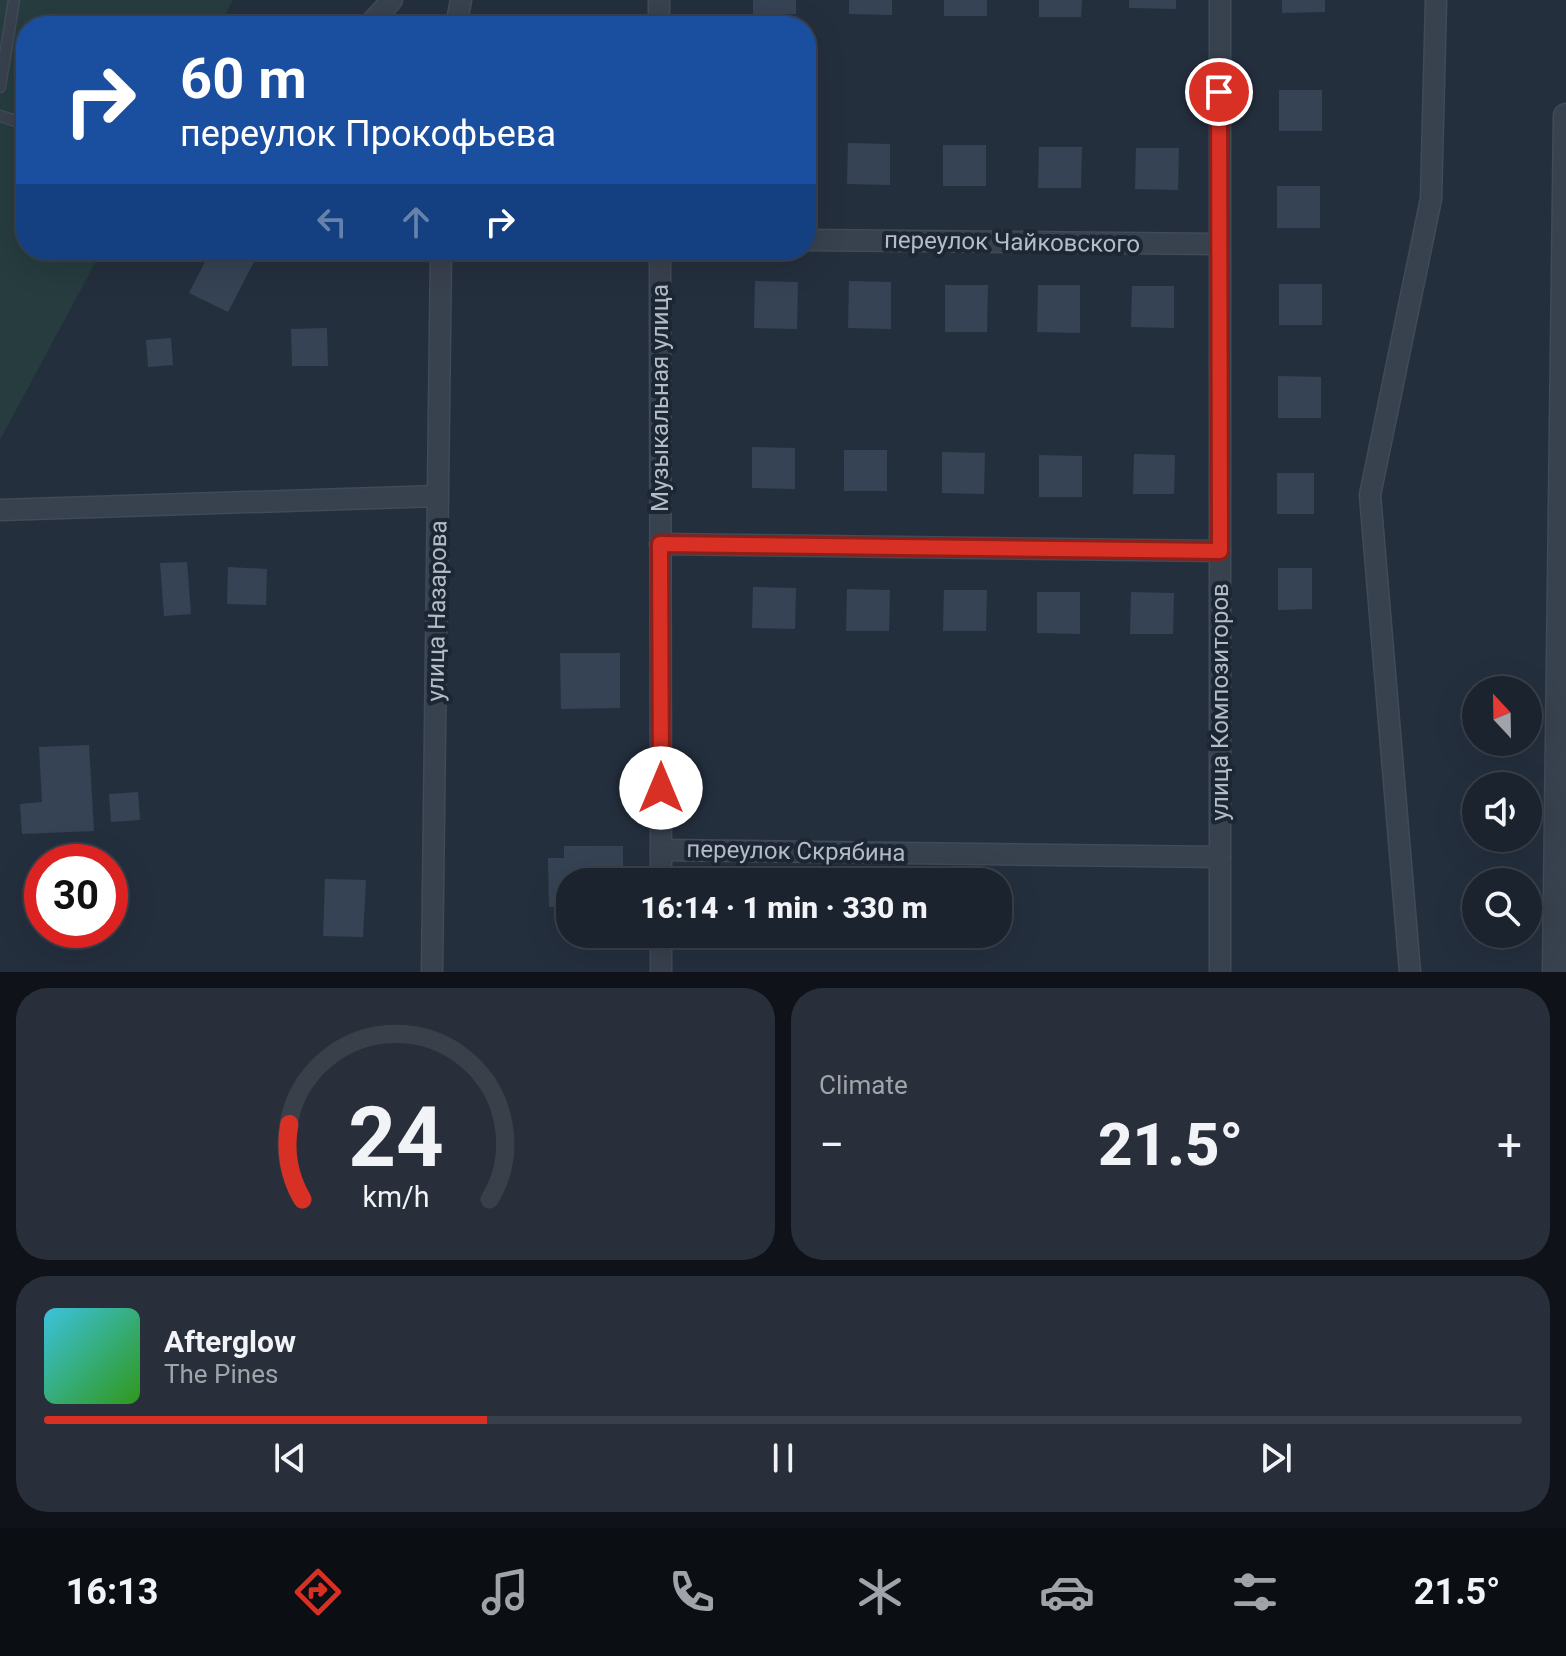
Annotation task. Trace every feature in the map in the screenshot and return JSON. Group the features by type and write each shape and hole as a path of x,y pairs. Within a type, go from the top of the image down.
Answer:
{"street":[{"path":"377,16 392,0"},
{"name":"улица Композиторов","path":"1220,0 1220,972"},
{"path":"1410,972 1370,495 1431,199 1436,0"},
{"path":"1555,972 1565,470 1566,116"},
{"name":"переулок Чайковского","path":"816,240 1219,244"},
{"name":"улица Назарова","path":"432,972 441,260"},
{"name":"Музыкальная улица","path":"660,260 661,868"},
{"path":"0,510 438,496"},
{"path":"660,544 1220,551"},
{"name":"переулок Скрябина","path":"661,850 1220,857"},
{"path":"661,948 661,972"}],"lane":[{"path":"0,87 14,0"}],"green space":[{"path":"0,0 233,0 224,16 16,16 16,260 97,260 0,440"}],"building":[{"path":"753,0 796,0 796,14 753,14"},
{"path":"849,0 892,0 892,15 849,14"},
{"path":"944,0 987,0 987,16 944,16"},
{"path":"1039,0 1082,0 1081,17 1039,17"},
{"path":"1129,0 1176,0 1176,9 1129,8"},
{"path":"1282,0 1325,0 1325,12 1282,13"},
{"path":"1279,90 1322,90 1322,131 1279,131"},
{"path":"848,143 890,144 890,185 847,184"},
{"path":"943,145 986,145 986,186 943,186"},
{"path":"1039,147 1082,147 1081,188 1038,188"},
{"path":"1136,148 1179,148 1178,190 1135,189"},
{"path":"1277,186 1320,186 1320,228 1277,228"},
{"path":"206,260 255,260 228,312 189,293"},
{"path":"755,281 798,282 797,329 754,328"},
{"path":"849,281 891,282 891,329 848,328"},
{"path":"1279,284 1322,284 1322,325 1279,325"},
{"path":"945,285 988,285 987,332 945,332"},
{"path":"1038,285 1080,285 1080,333 1037,332"},
{"path":"1132,286 1174,286 1174,328 1131,327"},
{"path":"327,328 328,366 292,366 291,329"},
{"path":"171,338 173,365 148,367 146,340"},
{"path":"1278,376 1321,377 1321,418 1278,418"},
{"path":"752,447 795,448 795,489 752,488"},
{"path":"844,450 887,450 887,491 844,491"},
{"path":"942,452 985,453 984,494 942,493"},
{"path":"1134,454 1175,455 1174,494 1133,494"},
{"path":"1039,455 1082,456 1082,497 1039,497"},
{"path":"1277,473 1314,473 1314,514 1277,514"},
{"path":"187,562 191,614 164,616 160,563"},
{"path":"228,567 267,569 266,605 227,604"},
{"path":"1278,568 1312,568 1312,609 1278,610"},
{"path":"753,587 796,588 795,629 752,628"},
{"path":"847,589 890,590 889,631 846,631"},
{"path":"944,590 987,590 986,631 943,631"},
{"path":"1037,592 1080,592 1080,634 1037,633"},
{"path":"1131,592 1174,593 1173,634 1130,634"},
{"path":"560,653 620,653 620,708 561,709"},
{"path":"89,745 94,831 22,834 20,804 42,802 39,747"},
{"path":"138,792 140,820 111,822 109,794"},
{"path":"564,846 623,846 623,868 556,868 556,907 549,907 548,858 564,858"},
{"path":"325,879 366,880 363,937 323,936"}],"route":[{"path":"661,788 660,544 1220,551 1219,92"}]}
